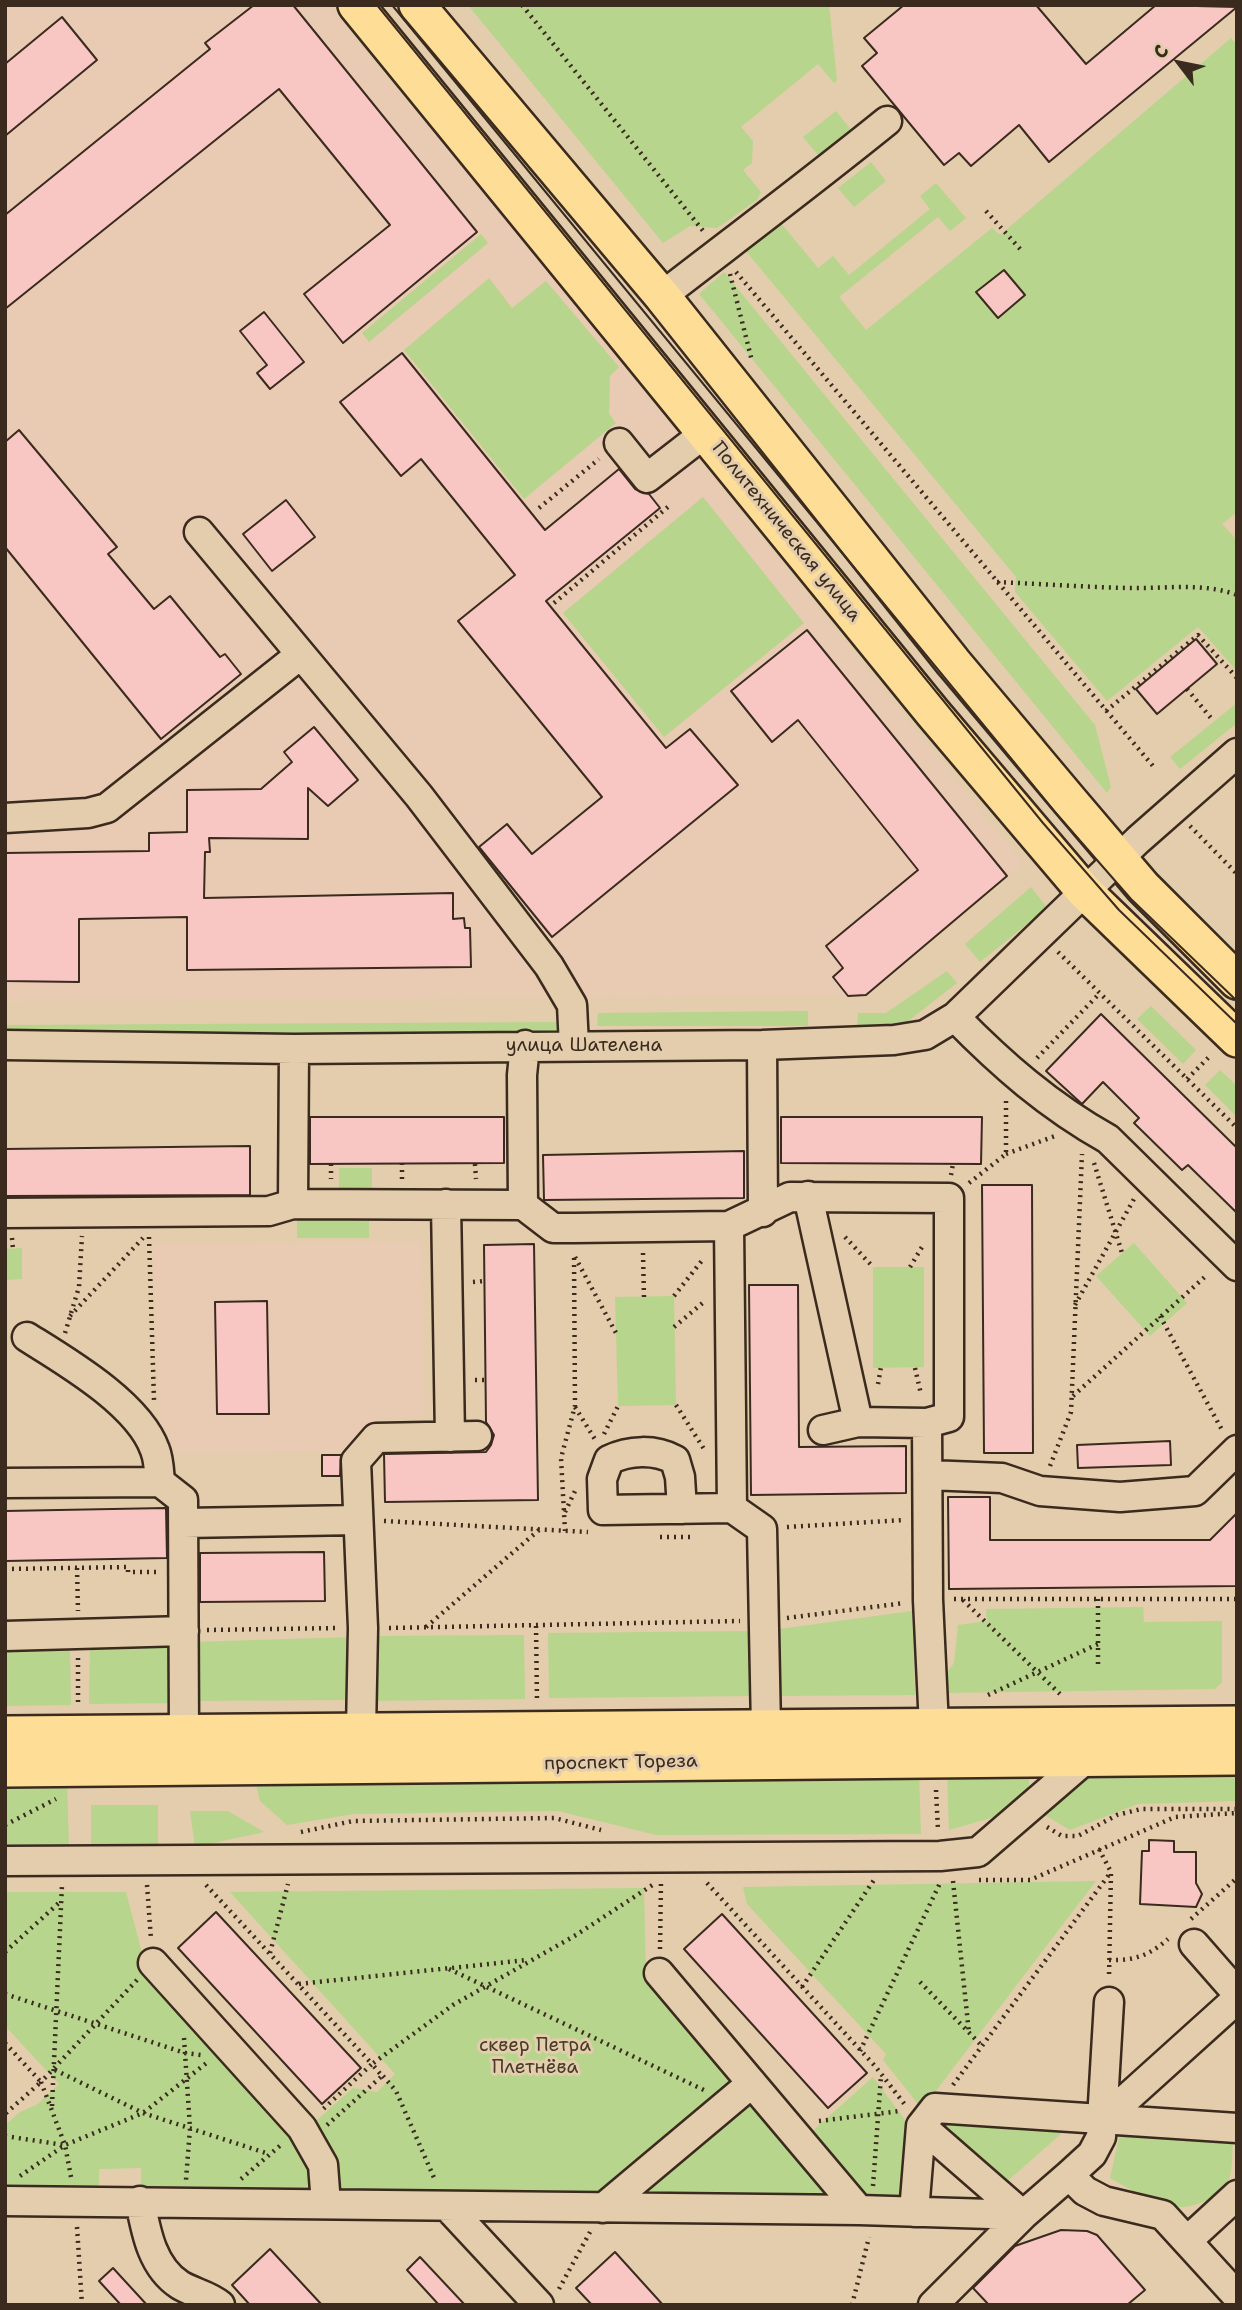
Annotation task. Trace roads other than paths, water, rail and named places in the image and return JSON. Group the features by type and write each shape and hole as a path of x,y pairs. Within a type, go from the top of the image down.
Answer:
{"main road":[{"name":"Политехническая улица","path":"356,5 705,433 1101,875 1143,887 1237,981"},
{"name":"Политехническая улица","path":"417,5 662,296 953,662 1101,875 1225,1046"},
{"name":"проспект Тореза","path":"5,1734 1237,1724"},
{"name":"проспект Тореза","path":"5,1769 1237,1757"}],"street":[{"path":"662,296 722,255 887,121"},
{"path":"618,443 647,478 705,433"},
{"path":"199,532 419,796 550,966 572,1005 574,1046"},
{"path":"5,818 88,813 107,808 300,655"},
{"name":"улица Шателена","path":"5,1045 294,1049 762,1045 894,1040 925,1035 955,1017 1101,875 1237,753"},
{"path":"955,1017 1012,1074 1108,1139 1232,1262"},
{"path":"523,1205 522,1075 525,1045"},
{"path":"762,1045 763,1212"},
{"path":"293,1204 294,1049"},
{"path":"808,1196 858,1422"},
{"path":"5,1213 269,1211 293,1204 523,1205 574,1242 729,1226 790,1197 949,1198 949,1417 927,1423 858,1422 823,1430"},
{"path":"361,1731 363,1628 356,1461 376,1438 464,1436 446,1205"},
{"path":"729,1226 733,1508"},
{"path":"27,1337 62,1359 128,1409 155,1449 160,1482"},
{"path":"927,1423 928,1600 934,1727"},
{"path":"928,1475 1002,1478 1040,1491 1120,1497 1195,1491 1236,1451"},
{"path":"682,1509 680,1477 675,1460 663,1453 623,1453 609,1460 602,1479 603,1510 682,1509 733,1508 762,1528 766,1728"},
{"path":"5,1483 160,1482 183,1500 184,1733"},
{"path":"184,1523 358,1520"},
{"path":"5,1636 184,1631"},
{"path":"5,1861 940,1856 978,1852 1087,1758"},
{"path":"1194,1944 1237,1993"},
{"path":"153,1963 306,2135 323,2165 326,2204"},
{"path":"659,1973 865,2210"},
{"path":"1104,2119 1237,1999"},
{"path":"933,2305 1023,2215 1092,2154 1101,2137 1104,2119 1108,2002"},
{"path":"603,2208 752,2083"},
{"path":"928,2117 1104,2119 1237,2128"},
{"path":"914,2212 928,2117"},
{"path":"928,2117 1023,2215"},
{"path":"1069,2175 1085,2191 1104,2201 1163,2215 1237,2296"},
{"path":"10,2190 76,2202 865,2210 1023,2215"},
{"path":"1187,2241 1237,2195"},
{"path":"140,2201 146,2235 156,2260 180,2285 209,2296 220,2305"},
{"path":"447,2206 548,2299"}],"tram line":[{"path":"377,5 1043,823 1119,910 1237,1024"},
{"path":"392,5 1055,812 1131,899 1237,1001"}],"park label":[{"name":"сквер Петра Плетнёва","path":"535,2057"}]}
